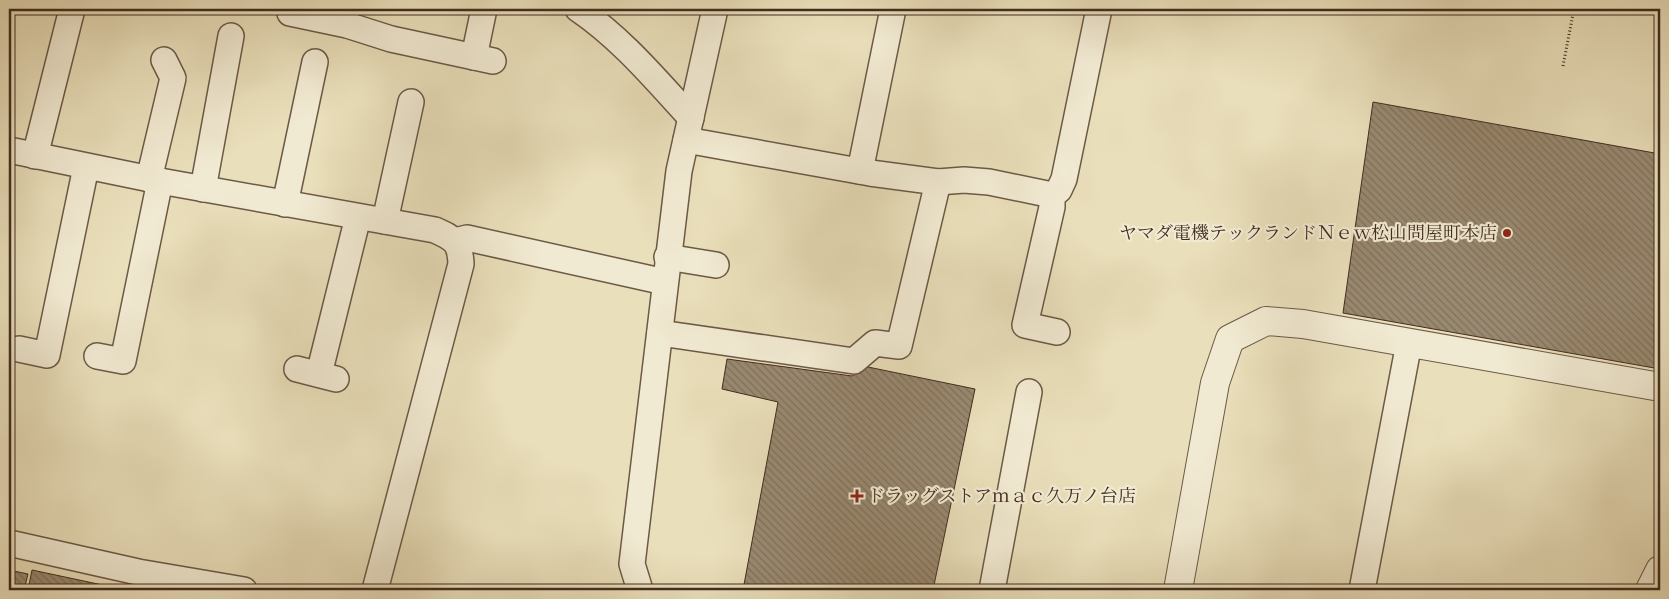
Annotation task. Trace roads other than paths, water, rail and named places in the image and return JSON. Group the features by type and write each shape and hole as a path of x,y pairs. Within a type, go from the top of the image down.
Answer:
{"street":[{"path":"290,13 347,25 391,40 484,59 484,9"},
{"path":"578,9 605,28 642,64 689,129 860,172 938,182 964,180 989,182 1052,195 1059,190 1064,179 1099,9"},
{"path":"640,590 632,564 660,333 667,257 679,171 715,9"},
{"path":"860,172 893,9"},
{"path":"35,156 71,13"},
{"path":"203,189 231,36"},
{"path":"97,356 123,361 173,78 164,60"},
{"path":"285,204 315,62"},
{"path":"385,221 411,102"},
{"path":"9,150 154,180 435,230 452,237 460,248 461,264 375,590"},
{"path":"20,349 47,355 86,167"},
{"path":"660,333 854,361 875,343 899,346 938,182"},
{"path":"1052,195 1052,207 1025,325 1057,332"},
{"path":"317,374 358,217"},
{"path":"455,241 467,238 665,282"},
{"path":"667,257 716,264"},
{"path":"1178,590 1215,383 1230,339 1266,321 1303,324 1660,387"},
{"path":"1362,590 1409,343"},
{"path":"992,590 1029,392"},
{"path":"9,543 138,572 244,590"},
{"path":"1650,590 1660,570"}],"place":[{"name":"ヤマダ電機テックランドＮｅｗ松山問屋町本店","path":"1507,233"},
{"name":"ドラッグストアｍａｃ久万ノ台店","path":"857,496"}]}
